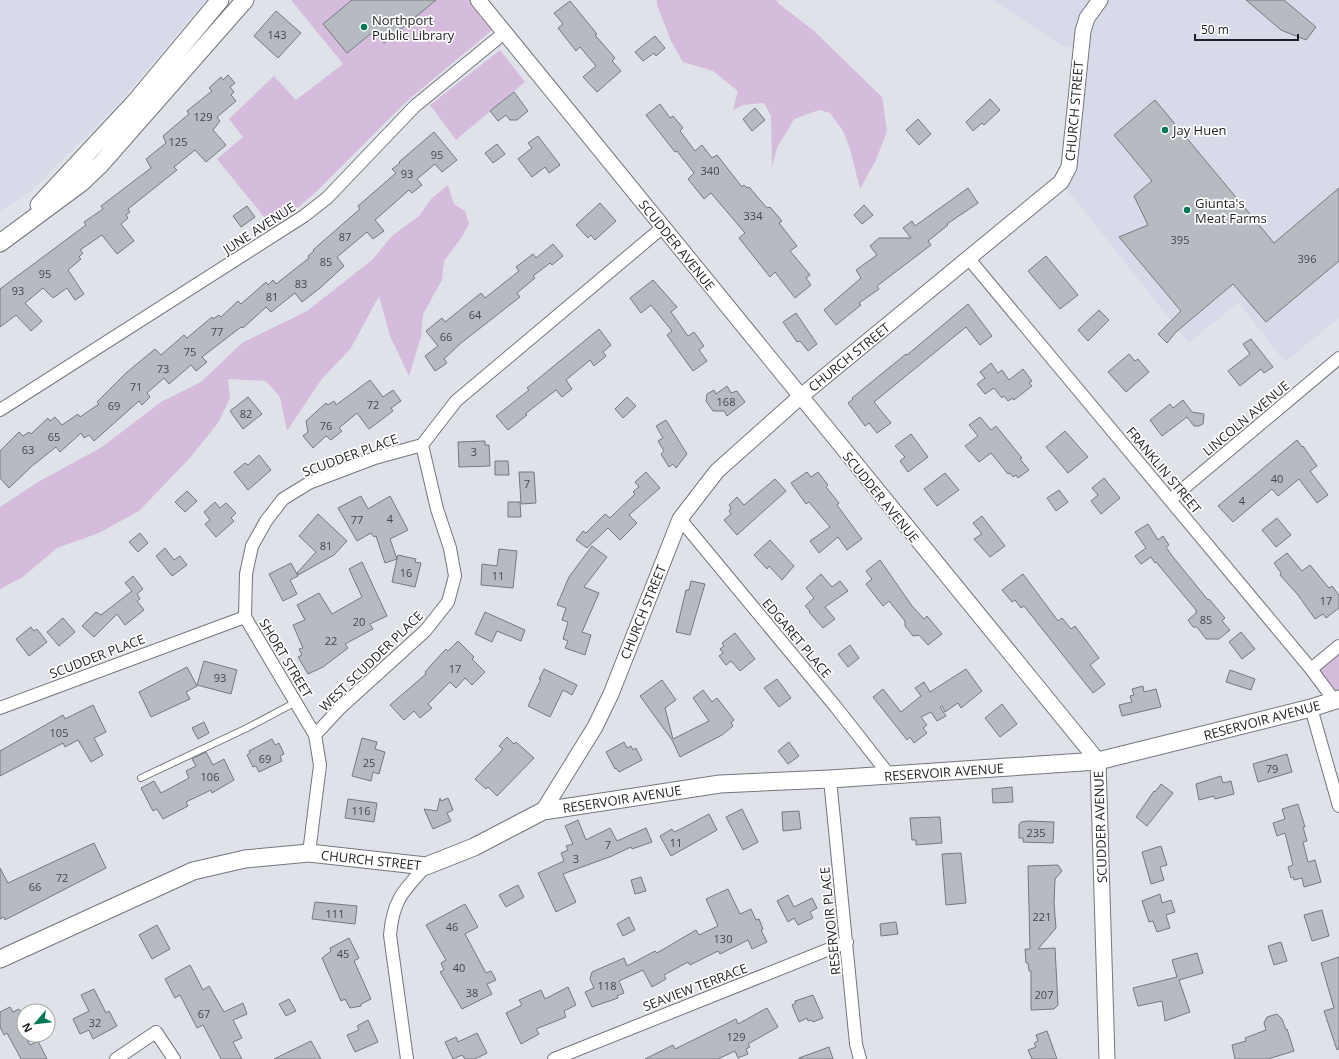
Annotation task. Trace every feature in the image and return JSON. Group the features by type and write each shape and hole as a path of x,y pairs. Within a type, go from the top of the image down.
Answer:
{"main road":[{"path":"3,241 136,101 220,0"},
{"path":"3,241 81,183 101,164 245,0"},
{"name":"RESERVOIR AVENUE","path":"543,812 720,784 890,776 1098,761 1311,708 1337,699"},
{"name":"CHURCH STREET","path":"0,959 193,871 245,859 309,853 426,866 474,846 543,812"}],"street":[{"name":"SCUDDER AVENUE","path":"478,0 1098,761 1107,1059"},
{"name":"CHURCH STREET","path":"543,812 595,727 610,694 680,520 717,471 800,397 969,259 1061,182 1066,175 1069,167 1082,31 1087,18 1100,0"},
{"name":"JUNE AVENUE","path":"0,410 304,216 328,198 415,106 504,33"},
{"path":"422,445 456,401 663,227"},
{"name":"FRANKLIN STREET","path":"969,259 1337,699"},
{"name":"LINCOLN AVENUE","path":"1171,499 1339,358"},
{"name":"SCUDDER PLACE","path":"0,708 245,617 246,574 252,546 266,520 283,499 309,483 375,458 422,445"},
{"name":"WEST SCUDDER PLACE","path":"315,735 340,708 425,631 448,602 455,576 450,548 437,509 422,445"},
{"name":"EDGARET PLACE","path":"680,520 835,706 890,776"},
{"name":"SHORT STREET","path":"245,617 315,735 320,765 309,853"},
{"path":"1312,669 1339,646"},
{"path":"1311,708 1339,806"},
{"name":"RESERVOIR PLACE","path":"830,779 856,1044 860,1059"},
{"path":"408,1059 390,935 392,914 402,892 426,866"},
{"name":"SEAVIEW TERRACE","path":"554,1059 847,942"},
{"path":"116,1059 156,1032 174,1059"}],"lane":[{"path":"141,778 247,728 296,702"}],"shaded area":[{"path":"0,0 206,0 123,98 33,189 0,212"},
{"path":"291,0 476,0 497,26 407,101 314,194 273,228 217,159 243,137 229,119 274,76 296,100 343,64"},
{"path":"657,0 776,0 779,4 813,30 882,97 887,131 876,160 860,189 850,149 843,131 830,113 819,110 794,119 777,148 772,167 771,116 764,103 743,105 733,110 738,91 713,71 683,62 671,41 657,5"},
{"path":"992,0 1339,0 1339,318 1285,362 1238,302 1189,343 1061,182 1081,50 1059,44"},
{"path":"500,50 525,82 456,140 430,105"},
{"path":"448,185 454,204 465,211 469,224 462,237 444,261 442,280 423,314 421,337 409,376 390,336 379,296 351,348 321,380 287,431 280,397 266,381 228,379 230,398 218,423 188,460 139,511 99,533 57,548 23,577 0,589 0,507 38,482 102,447 161,402 201,382 242,343 307,311 372,260 392,236 419,216 431,199"},
{"path":"1339,653 1339,692 1335,694 1318,671"}],"building":[{"name":"Northport Public Library","path":"352,0 436,0 384,43 374,31 347,53 323,24"},
{"path":"1246,0 1284,0 1316,27 1306,40 1281,30"},
{"path":"570,1 597,34 595,35 615,58 612,61 621,71 597,92 583,77 596,66 580,47 576,51 558,28 563,24 554,13"},
{"path":"276,11 301,33 278,58 254,36"},
{"path":"655,36 665,48 656,56 654,53 643,61 635,52"},
{"path":"228,75 235,83 230,87 234,92 231,95 236,101 217,117 220,121 213,130 226,145 206,162 195,150 174,167 177,170 128,209 130,212 126,215 128,218 121,224 134,241 117,254 102,235 80,250 83,253 79,257 81,259 68,270 84,294 75,300 67,288 53,298 43,288 25,303 42,321 31,331 16,315 0,327 0,289 86,225 84,222 103,209 101,206 151,168 146,159 166,143 163,136 189,114 187,111 212,91 209,88 221,77 223,80"},
{"path":"514,92 528,111 517,120 510,120 506,115 498,121 490,111"},
{"path":"990,99 1000,110 984,125 982,123 973,131 966,122"},
{"path":"1155,100 1274,243 1339,188 1339,261 1266,322 1233,284 1176,332 1167,343 1158,334 1181,311 1119,237 1148,225 1134,196 1152,181 1114,135"},
{"path":"660,104 670,118 673,116 683,128 680,131 695,151 702,145 712,158 717,155 742,187 744,185 747,188 749,187 767,208 770,207 782,221 779,223 797,246 790,251 810,275 806,278 811,285 795,298 775,272 770,277 739,238 745,233 711,193 704,199 688,179 694,173 677,151 675,152 646,115"},
{"path":"755,108 765,120 752,131 743,119"},
{"path":"918,119 931,134 919,145 906,130"},
{"path":"434,132 457,160 442,172 435,164 417,179 422,185 412,193 409,190 375,220 384,231 373,239 367,232 337,257 344,266 320,288 302,302 295,293 271,312 266,307 243,328 241,327 202,357 207,362 196,371 191,365 169,384 164,378 147,393 150,397 142,405 139,401 94,441 89,435 84,438 81,433 60,452 56,447 32,466 9,488 0,478 0,451 19,432 23,436 29,432 31,434 48,418 50,421 55,417 62,425 78,414 80,417 99,404 97,402 126,373 155,349 161,355 184,335 187,338 212,317 213,319 219,315 221,317 238,301 241,304 266,282 268,285 273,280 276,284 309,258 308,256 314,251 313,250 360,209 358,206 396,173 392,169"},
{"path":"538,136 560,165 549,173 545,167 532,177 518,159 532,148 528,143"},
{"path":"497,144 505,154 493,163 485,153"},
{"path":"968,188 978,203 947,224 948,225 928,241 931,245 877,286 879,289 859,303 861,305 836,325 824,310 861,278 856,270 877,255 870,246 879,238 911,238 903,228 912,221 915,226"},
{"path":"600,203 616,221 595,240 591,235 588,238 576,225"},
{"path":"864,205 873,215 862,224 854,215"},
{"path":"247,206 255,217 241,227 233,216"},
{"path":"553,244 563,256 552,265 550,263 533,276 535,278 517,293 520,297 461,343 444,359 447,363 435,371 425,356 438,346 426,331 442,318 445,322 481,293 485,298 519,271 516,267 533,254 536,258"},
{"path":"1046,256 1078,295 1060,309 1028,271"},
{"path":"653,280 677,307 671,312 688,336 694,332 704,346 699,350 707,361 693,371 667,335 672,331 651,305 641,313 630,298"},
{"path":"968,304 992,336 980,345 966,327 874,402 891,423 877,433 869,423 865,426 848,403 853,399 852,398 906,354 907,355"},
{"path":"1099,310 1109,320 1088,341 1078,330"},
{"path":"796,313 817,344 808,351 800,341 797,342 783,322"},
{"path":"599,329 611,345 603,352 606,356 594,366 590,360 566,380 572,389 562,397 556,390 525,414 527,415 508,430 496,416 529,390 527,388"},
{"path":"1251,339 1273,367 1264,373 1261,369 1240,386 1228,371 1250,354 1243,344"},
{"path":"1129,354 1135,361 1138,359 1149,372 1126,392 1108,372"},
{"path":"991,363 998,373 1002,370 1009,380 1023,369 1032,381 1029,383 1032,386 1014,400 1013,398 1008,401 1004,396 1002,398 994,388 985,394 977,384 985,378 980,372"},
{"path":"370,380 383,397 393,390 401,401 391,408 393,411 369,429 357,413 339,428 342,431 331,440 326,436 313,448 303,436 308,432 306,421 326,403 328,405 334,401 336,405"},
{"path":"727,386 731,393 737,391 745,402 727,416 724,411 713,411 706,401 707,394 714,390 716,394"},
{"path":"248,397 262,414 243,429 230,411"},
{"path":"627,397 636,406 623,418 615,409"},
{"path":"1183,400 1192,412 1204,414 1203,424 1194,426 1187,417 1162,436 1150,420 1170,404 1173,408"},
{"path":"980,417 991,430 996,426 1022,458 1020,459 1029,470 1018,478 1016,475 1013,477 1010,473 1008,474 991,453 979,462 965,446 978,436 969,425"},
{"path":"666,420 687,454 676,468 673,464 669,467 661,454 664,451 658,441 663,438 656,426"},
{"path":"1065,431 1088,457 1068,473 1046,447"},
{"path":"911,434 928,457 908,472 900,461 905,457 895,446"},
{"path":"1297,440 1317,466 1310,471 1328,495 1317,503 1299,479 1278,496 1272,489 1233,522 1218,506"},
{"path":"485,441 485,445 489,445 490,466 459,467 458,442"},
{"path":"259,455 271,470 248,490 234,472 245,463 248,465"},
{"path":"495,461 508,461 509,475 495,475"},
{"path":"519,472 534,472 536,503 521,504"},
{"path":"646,472 660,488 629,515 637,523 620,540 608,528 587,548 576,540 583,531 586,533 605,514 610,518 635,494 633,492 639,487 635,482"},
{"path":"807,472 811,477 818,472 828,485 826,487 839,503 837,505 862,539 847,550 838,537 819,553 810,541 830,527 809,502 806,504 791,483"},
{"path":"945,473 959,490 937,506 924,489"},
{"path":"1104,478 1120,498 1101,514 1091,501 1098,495 1092,488"},
{"path":"775,479 786,491 737,535 724,520 731,514 729,511 731,508 729,505 737,497 744,505"},
{"path":"1059,490 1068,502 1056,511 1047,498"},
{"path":"187,491 197,501 185,512 175,502"},
{"path":"361,496 368,509 390,496 408,530 390,539 397,559 385,563 376,536 374,537 371,533 357,541 338,508"},
{"path":"215,502 220,508 226,503 236,513 231,518 234,521 216,537 205,524 210,520 204,512"},
{"path":"508,502 520,502 521,517 508,517"},
{"path":"318,514 347,541 334,555 298,575 297,573 316,552 299,536"},
{"path":"982,516 1005,546 990,557 974,539 982,534 973,523"},
{"path":"1277,518 1291,535 1276,547 1262,530"},
{"path":"1148,524 1158,540 1163,536 1169,545 1166,547 1173,557 1208,600 1209,599 1225,618 1222,621 1230,630 1219,639 1206,639 1197,627 1193,627 1188,620 1196,613 1196,610 1151,557 1141,564 1135,556 1146,548 1135,532"},
{"path":"140,533 148,543 138,552 129,542"},
{"path":"770,540 794,566 782,580 769,566 767,569 754,555"},
{"path":"592,546 607,557 584,587 599,593 582,632 591,635 585,655 565,648 568,641 563,639 568,622 562,620 566,608 557,605 569,577"},
{"path":"165,548 174,560 180,556 187,565 172,576 156,556"},
{"path":"499,549 517,551 513,588 481,585 482,564 497,566"},
{"path":"1287,553 1302,571 1310,565 1329,588 1332,586 1339,595 1339,608 1326,618 1323,614 1315,619 1298,595 1280,575 1281,573 1274,563"},
{"path":"398,555 416,559 415,562 421,563 415,587 392,582"},
{"path":"880,560 912,606 924,619 927,616 942,634 928,645 919,635 913,636 905,626 905,621 889,601 883,606 866,584 872,579 866,571"},
{"path":"362,562 387,616 370,624 373,629 345,644 348,648 323,667 308,674 298,657 302,655 299,649 303,648 293,625 305,620 297,605 319,593 332,614 362,597 349,569"},
{"path":"291,563 298,576 290,580 297,594 283,601 269,574"},
{"path":"821,574 832,587 840,581 848,591 825,607 835,619 823,628 805,606 814,598 806,588"},
{"path":"1023,574 1058,621 1062,618 1071,629 1075,626 1099,658 1090,665 1105,684 1093,693 1024,606 1021,608 1015,600 1012,602 1002,590"},
{"path":"133,576 143,589 137,594 140,599 137,601 144,610 125,625 117,614 94,637 82,626 96,612 101,615 132,591 125,583"},
{"path":"691,581 705,584 690,635 676,632 686,590 689,590"},
{"path":"485,612 525,630 521,641 497,631 492,642 475,634"},
{"path":"63,618 75,632 59,646 47,632"},
{"path":"31,627 34,631 37,629 47,642 29,656 16,639"},
{"path":"1241,632 1255,649 1242,659 1229,642"},
{"path":"735,633 755,659 740,671 731,661 726,665 719,656 723,653 720,649 724,646 722,643"},
{"path":"458,641 474,657 472,659 485,672 472,685 465,678 456,688 450,682 428,704 432,708 420,718 414,711 404,720 390,705 426,674 425,672 446,649 448,651"},
{"path":"850,645 859,658 848,667 838,654"},
{"path":"204,661 237,670 231,694 197,685"},
{"path":"187,667 197,686 186,692 190,699 151,717 139,692"},
{"path":"544,669 577,685 572,695 563,690 550,717 528,706 541,679 539,679"},
{"path":"966,669 982,691 961,708 958,703 945,712 942,706 940,707 946,716 937,721 931,712 921,717 927,725 923,728 927,733 914,743 910,737 907,740 873,697 883,689 901,712 921,696 915,688 924,682 930,692"},
{"path":"1230,670 1255,679 1251,690 1226,682"},
{"path":"777,679 791,698 779,707 764,688"},
{"path":"662,680 676,700 665,708 673,739 709,721 693,698 703,690 712,702 717,698 734,720 731,723 733,726 722,735 680,757 672,740 640,696"},
{"path":"1143,686 1144,692 1156,689 1161,707 1122,716 1119,705 1132,702 1130,696 1134,695 1132,689"},
{"path":"1002,704 1017,724 1000,737 985,718"},
{"path":"93,705 106,732 94,738 103,755 91,762 78,740 65,747 63,743 0,776 0,751 63,715 65,719"},
{"path":"204,722 209,733 198,739 192,728"},
{"path":"507,737 514,744 516,742 534,758 497,796 488,787 486,789 475,779 503,749 499,746"},
{"path":"362,738 377,742 375,749 385,752 379,774 373,772 371,781 352,776"},
{"path":"272,739 275,745 279,743 284,754 280,756 282,761 259,772 256,766 253,767 247,755 250,753 249,751"},
{"path":"624,742 627,748 631,746 633,750 636,748 642,760 619,772 616,768 615,769 606,752"},
{"path":"789,742 799,756 788,764 778,751"},
{"path":"206,752 213,765 224,759 234,780 212,793 211,790 186,802 188,806 163,819 157,809 153,811 141,788 154,781 161,793 189,778 186,771 196,766 192,759"},
{"path":"1287,754 1292,772 1258,782 1253,764"},
{"path":"1221,776 1223,783 1231,781 1234,794 1215,799 1214,796 1199,800 1196,784"},
{"path":"1161,784 1173,793 1147,826 1136,817 1154,791 1155,792"},
{"path":"1012,787 1013,802 993,803 992,789"},
{"path":"440,798 441,801 448,798 453,810 447,813 451,821 433,829 424,809 437,811"},
{"path":"348,799 377,803 374,822 345,818"},
{"path":"1298,804 1305,827 1303,827 1307,841 1303,842 1308,862 1315,860 1321,882 1304,887 1302,878 1294,880 1293,877 1291,878 1288,867 1293,865 1285,833 1277,836 1273,823 1285,819 1282,809"},
{"path":"742,809 758,842 743,850 726,817"},
{"path":"799,811 801,829 783,831 782,812"},
{"path":"709,814 717,830 671,856 660,836 672,829 674,832 681,829"},
{"path":"940,817 942,843 916,845 916,840 912,840 910,818"},
{"path":"578,820 586,840 610,828 617,841 646,828 652,842 632,849 631,847 612,856 563,874 576,902 556,912 538,873 564,861 561,853 568,850 566,846 573,844 565,826"},
{"path":"1021,822 1054,822 1053,843 1023,842 1023,838 1019,838 1019,825"},
{"path":"94,843 106,868 5,920 4,917 0,919 0,868 8,883"},
{"path":"1161,846 1167,865 1160,867 1164,880 1151,884 1142,852"},
{"path":"961,853 966,903 946,905 942,854"},
{"path":"1058,865 1062,871 1055,879 1054,903 1056,928 1038,949 1055,948 1058,1005 1054,1009 1031,1010 1031,971 1029,971 1028,963 1026,963 1025,949 1030,949 1028,866"},
{"path":"641,877 646,891 635,894 631,880"},
{"path":"518,885 524,897 506,907 499,895"},
{"path":"728,889 740,914 751,909 756,920 759,919 763,929 761,930 767,942 752,949 748,940 720,954 718,951 690,965 688,962 664,975 666,979 652,987 643,970 619,981 624,993 617,996 618,998 592,1007 585,992 594,988 590,979 592,972 624,958 627,966 655,951 657,953 696,930 699,935 718,926 706,899"},
{"path":"1160,894 1162,903 1171,900 1175,912 1166,915 1170,928 1157,932 1153,921 1149,922 1142,901"},
{"path":"788,895 794,907 812,898 817,908 810,912 813,918 798,925 794,918 788,922 777,901"},
{"path":"315,902 357,906 355,924 312,919"},
{"path":"465,904 478,927 465,934 486,973 491,971 496,980 487,984 492,994 462,1009 440,972 444,970 441,963 446,960 426,925"},
{"path":"1322,910 1329,936 1312,941 1304,915"},
{"path":"629,917 635,930 623,936 617,924"},
{"path":"896,922 898,934 881,936 880,924"},
{"path":"157,925 170,949 152,959 139,935"},
{"path":"349,938 359,958 354,961 371,999 361,1004 361,1006 350,1008 345,999 341,1001 322,958 331,951 330,948"},
{"path":"1281,942 1287,961 1274,965 1268,946"},
{"path":"1197,953 1203,973 1179,980 1190,1012 1165,1021 1162,1001 1138,1006 1133,988 1177,977 1172,960"},
{"path":"1339,957 1339,1049 1337,1050 1324,1011 1334,1008 1321,963"},
{"path":"190,965 203,990 209,986 224,1012 243,1003 247,1014 233,1020 242,1038 233,1042 242,1059 221,1059 203,1025 197,1028 180,995 175,998 165,979"},
{"path":"568,987 576,1005 564,1011 566,1017 536,1029 539,1034 521,1044 506,1013 522,1005 519,1000 541,990 545,999"},
{"path":"94,989 106,1013 109,1011 117,1026 93,1039 89,1030 80,1034 73,1019 89,1011 81,995"},
{"path":"813,995 823,1018 813,1022 811,1020 808,1021 807,1018 799,1022 792,1005 796,1003 795,1001"},
{"path":"289,999 296,1011 286,1016 279,1004"},
{"path":"10,1007 13,1012 16,1010 16,1043 29,1043 30,1045 39,1043 47,1059 21,1059 7,1033 4,1035 0,1027 0,1012"},
{"path":"767,1008 778,1027 748,1044 750,1047 746,1049 748,1054 738,1058 735,1051 718,1059 645,1059 673,1045 675,1049 736,1019 738,1024"},
{"path":"1277,1014 1282,1019 1286,1030 1287,1029 1294,1051 1268,1059 1235,1059 1232,1045 1246,1041 1245,1038 1266,1030 1264,1023 1267,1017"},
{"path":"368,1020 378,1042 355,1052 347,1035 359,1030 357,1026"},
{"path":"1047,1031 1057,1059 1032,1059 1028,1050 1036,1047 1034,1043 1038,1041 1036,1035"},
{"path":"477,1033 487,1053 475,1059 465,1059 462,1055 453,1059 445,1042 456,1037 458,1042"},
{"path":"311,1041 321,1059 274,1059"},
{"path":"829,1047 833,1059 799,1059 799,1058"}],"place":[{"name":"Northport Public Library","path":"364,27"},
{"name":"Jay Huen","path":"1165,130"},
{"name":"Giunta's Meat Farms","path":"1187,210"}]}
